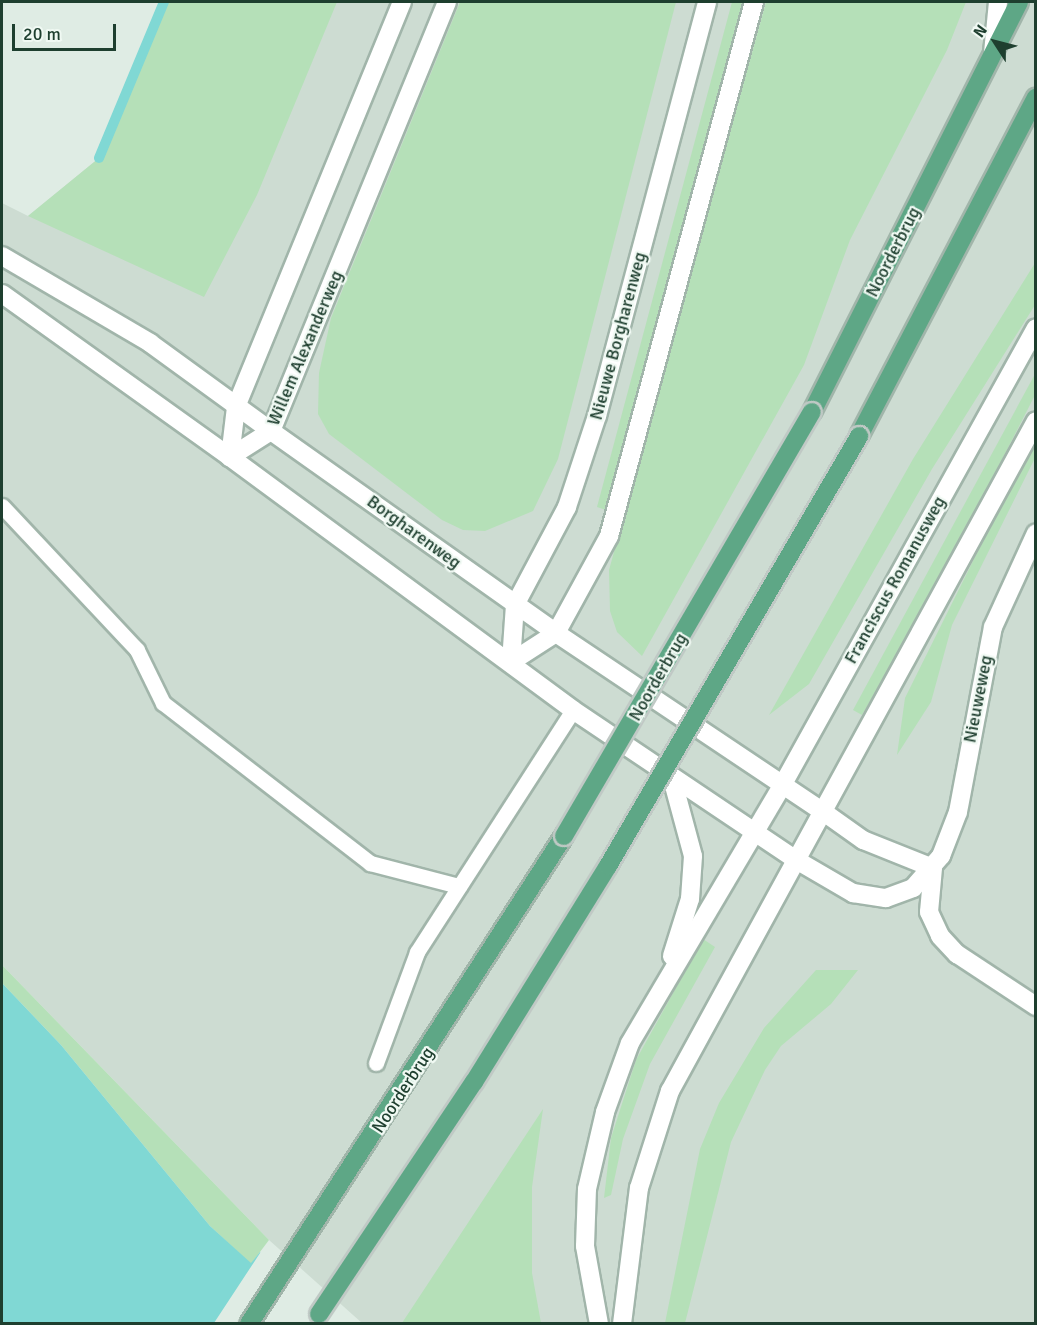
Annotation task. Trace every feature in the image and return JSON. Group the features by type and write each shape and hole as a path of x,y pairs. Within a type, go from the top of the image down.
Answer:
{"main road":[{"name":"Noorderbrug","path":"249,1323 564,836 812,412 1019,2"},
{"path":"312,1323 474,1082 597,885 859,436 1035,98"}],"street":[{"path":"230,457 236,407 402,2"},
{"name":"Willem Alexanderweg","path":"230,457 271,431 447,2"},
{"name":"Nieuwe Borgharenweg","path":"511,662 515,604 567,507 597,416 707,2"},
{"path":"511,662 556,633 609,536 754,2"},
{"path":"993,53 998,2"},
{"name":"Borgharenweg","path":"2,256 102,312 556,633 825,813"},
{"path":"2,294 230,457 511,662 573,710 798,861"},
{"name":"Franciscus Romanusweg","path":"599,1323 585,1246 595,1149 630,1043 664,981 783,784 1035,328"},
{"path":"622,1323 639,1188 670,1091 825,813 1035,421"},
{"name":"Nieuweweg","path":"798,861 869,897 902,894 933,868 952,836 958,812 993,627 1035,533"},
{"path":"664,981 692,885 688,820 672,778"},
{"path":"825,813 863,840 933,868 929,912 940,936 957,954 1035,1006"}],"lane":[{"path":"2,506 137,650 163,703 369,863 459,886"},
{"path":"376,1064 417,952 573,710"}],"shaded area":[{"path":"164,2 1035,2 1035,1323 362,1323 269,1240 2,965 2,203 28,216 99,158"}],"green space":[{"path":"164,2 337,2 257,195 204,297 28,216 99,158"},
{"path":"460,2 676,2 558,459 533,511 485,531 463,530 442,520 329,434 318,414 319,373 331,318"},
{"path":"732,2 743,2 609,511 597,507"},
{"path":"766,2 966,2 947,50 850,240 804,365 642,656 617,632 610,611 609,570"},
{"path":"1035,263 1035,305 932,469 809,684 769,715 913,459"},
{"path":"1035,374 1035,395 938,585 862,715 853,710"},
{"path":"1035,436 1035,458 952,625 931,702 897,755 905,698"},
{"path":"703,939 715,947 650,1064 623,1139 611,1195 604,1198 611,1138 636,1060"},
{"path":"2,965 269,1240 251,1264 210,1226 61,1045 2,983"},
{"path":"816,970 858,970 831,1004 781,1046 765,1070 731,1142 685,1323 665,1323 700,1149 719,1103 764,1028"},
{"path":"543,1109 532,1187 532,1273 541,1323 402,1323"}],"water":[{"path":"2,983 61,1045 210,1226 251,1263 260,1252 279,1273 279,1299 314,1323 2,1323"}],"pier":[{"path":"262,1250 282,1272 274,1288 281,1297 296,1301 317,1324 214,1323"}],"waterway":[{"path":"99,158 164,2"}]}
